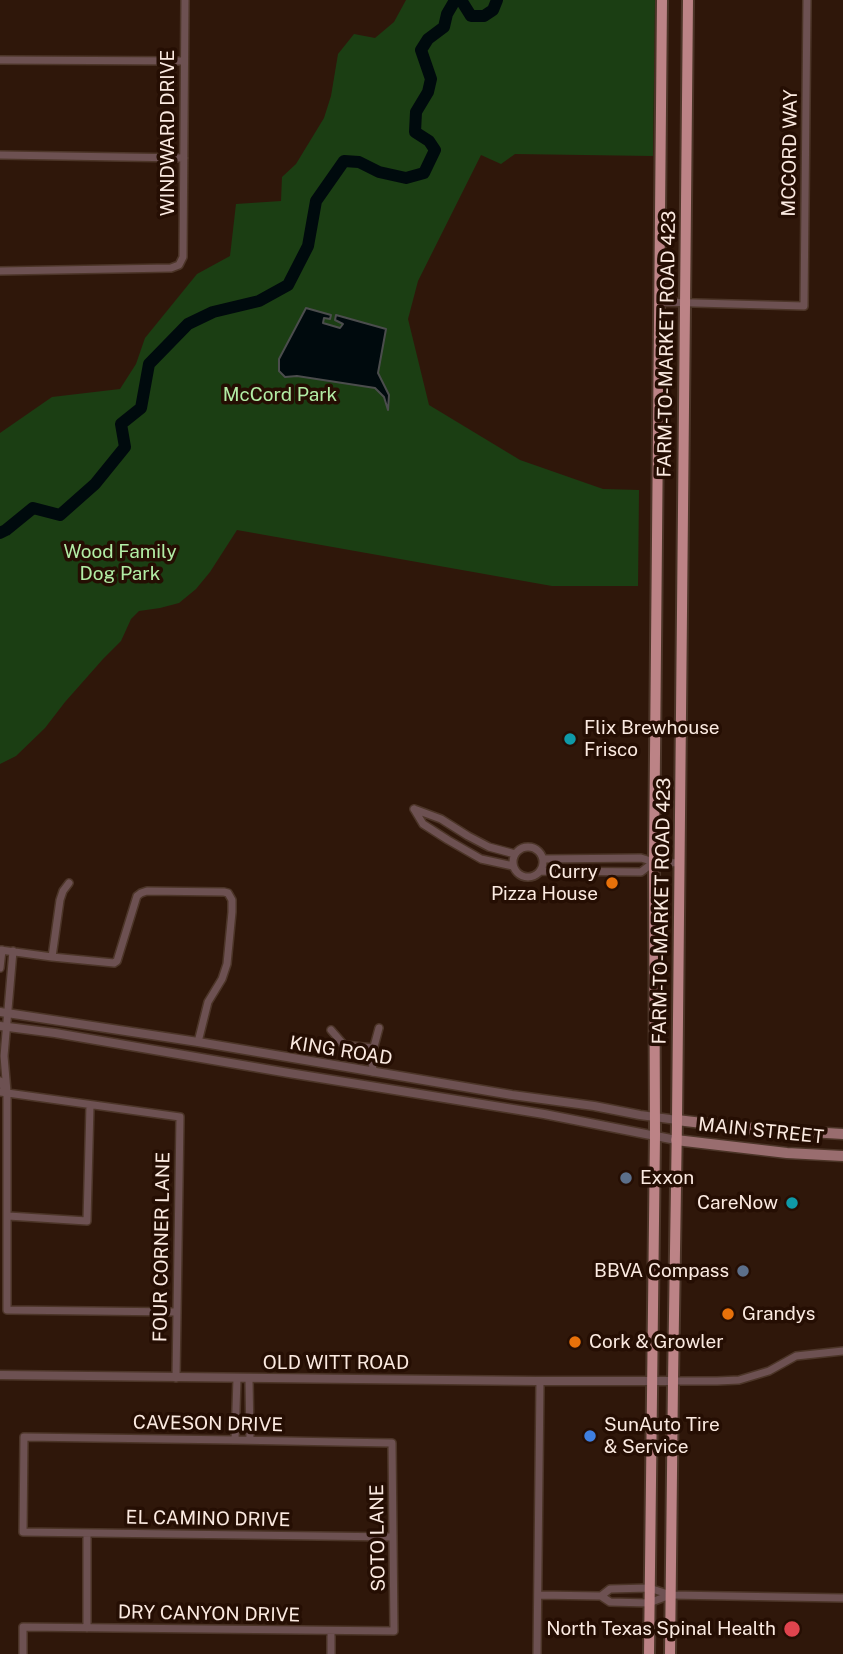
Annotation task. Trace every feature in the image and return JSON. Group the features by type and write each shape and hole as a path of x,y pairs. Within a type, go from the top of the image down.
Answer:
{"main road":[{"name":"FARM-TO-MARKET ROAD 423","path":"649,1654 662,0"},
{"name":"FARM-TO-MARKET ROAD 423","path":"670,1654 688,0"},
{"name":"MAIN STREET","path":"677,1120 744,1128 843,1134"},
{"name":"MAIN STREET","path":"676,1140 774,1152 843,1156"}],"street":[{"name":"WINDWARD DRIVE","path":"0,271 171,268 179,264 183,257 185,0"},
{"name":"MCCORD WAY","path":"685,303 804,306 807,0"},
{"path":"0,60 184,61"},
{"path":"0,155 184,158"},
{"path":"659,302 685,303"},
{"path":"513,866 481,859 448,840 423,824 414,809 441,819 489,847 514,854 523,848 533,848 543,859 541,871 533,877 519,875 513,866 514,854"},
{"path":"543,859 641,858 654,862 680,863"},
{"path":"541,871 641,872 654,862"},
{"path":"52,957 60,901 69,883"},
{"path":"0,968 1,950 114,963 117,961 137,896 141,893 228,893 232,900 232,912 227,964 222,979 208,1002 196,1057"},
{"path":"13,951 3,1026 8,1216 7,1310 177,1312"},
{"name":"KING ROAD","path":"4,1013 677,1120"},
{"name":"KING ROAD","path":"3,1026 544,1114 676,1140"},
{"path":"371,1087 372,1054 379,1028"},
{"path":"331,1030 344,1045 373,1048"},
{"path":"0,1081 3,1092"},
{"path":"3,1092 90,1105 88,1221 8,1216"},
{"path":"544,1114 546,1100"},
{"name":"FOUR CORNER LANE","path":"90,1105 180,1117 176,1378"},
{"path":"673,1381 739,1380 769,1371 796,1356 843,1351"},
{"name":"OLD WITT ROAD","path":"0,1375 673,1381"},
{"path":"235,1440 237,1378"},
{"path":"250,1379 250,1440"},
{"path":"537,1654 540,1381"},
{"name":"CAVESON DRIVE","path":"23,1532 24,1437 392,1443"},
{"name":"SOTO LANE","path":"392,1443 394,1631"},
{"name":"EL CAMINO DRIVE","path":"23,1532 393,1537"},
{"path":"87,1533 87,1628"},
{"path":"601,1596 610,1589 649,1588 671,1595 843,1598"},
{"path":"538,1595 601,1596 610,1602 649,1603 671,1595"},
{"name":"DRY CANYON DRIVE","path":"23,1654 23,1627 394,1631"},
{"path":"331,1632 331,1654"}],"green space":[{"name":"McCord Park","path":"406,0 655,0 653,156 515,154 501,164 481,155 418,281 408,319 429,405 520,460 603,489 639,490 638,586 552,586 237,530 196,589 179,603 139,611 131,619 121,641 45,728 16,756 0,764 0,433 52,397 120,389 136,364 145,338 197,274 230,256 236,204 281,201 282,177 296,164 324,118 331,96 338,54 354,34 375,38 394,22"}],"shaded area":[{"path":"306,308 331,315 330,319 324,318 323,323 340,328 343,324 335,320 336,315 386,329 378,373 389,395 388,410 384,397 375,388 297,376 285,377 279,371 279,359"}],"waterway":[{"path":"0,533 33,508 60,515 95,484 125,447 121,424 141,408 149,364 188,324 213,312 259,301 288,285 308,246 316,201 344,161 359,162 379,172 406,178 424,173 435,150 429,141 415,132 416,112 428,92 431,79 421,50 428,39 444,27 447,14 454,2 459,0"},
{"path":"461,0 471,16 484,16 493,10 497,0"}],"place":[{"name":"Flix Brewhouse Frisco","path":"570,739"},
{"name":"Curry Pizza House","path":"612,883"},
{"name":"Exxon","path":"626,1178"},
{"name":"CareNow","path":"792,1203"},
{"name":"BBVA Compass","path":"743,1271"},
{"name":"Grandys","path":"728,1314"},
{"name":"Cork & Growler","path":"575,1342"},
{"name":"SunAuto Tire & Service","path":"590,1436"},
{"name":"North Texas Spinal Health","path":"792,1629"}],"park label":[{"name":"Wood Family Dog Park","path":"120,563"}]}
